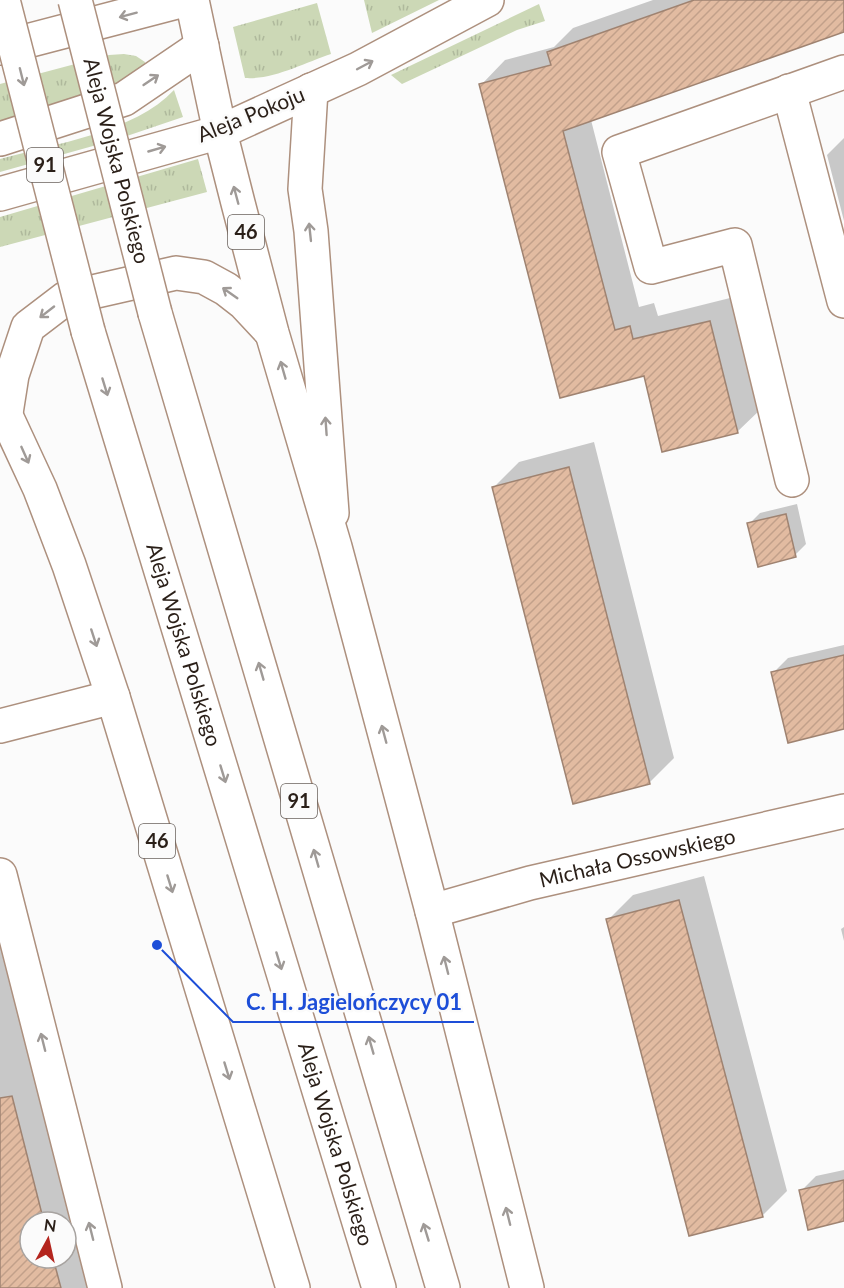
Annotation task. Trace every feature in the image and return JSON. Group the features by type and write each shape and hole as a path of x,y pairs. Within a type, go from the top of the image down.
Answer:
{"main road":[{"name":"Aleja Wojska Polskiego","path":"3,0 88,331 379,1288"},
{"name":"Aleja Wojska Polskiego","path":"75,0 155,313 443,1288"},
{"path":"0,48 184,0"},
{"name":"46","path":"192,0 220,132 272,333 335,547 528,1283"},
{"name":"Aleja Pokoju","path":"0,194 220,132 358,69 487,0"},
{"path":"0,139 124,99 202,46"},
{"path":"792,480 735,244 651,267 619,152 844,72"},
{"path":"312,90 305,189 311,231 335,547"},
{"path":"789,91 844,301"},
{"path":"3,408 28,327 66,298 176,273 185,274 204,278 226,289 244,303 272,333"},
{"name":"46","path":"3,408 40,489 69,565 113,697 293,1288"},
{"path":"0,726 113,697"},
{"name":"Michała Ossowskiego","path":"432,911 530,883 844,811"},
{"path":"0,875 105,1288"}],"green space":[{"path":"364,0 439,0 372,33"},
{"path":"317,3 331,54 277,74 245,78 233,27"},
{"path":"539,4 545,21 517,30 402,84 391,75"},
{"path":"109,55 136,56 145,62 144,74 135,83 0,123 0,84"},
{"path":"174,90 183,117 118,139 0,172 0,159 69,142 116,126 158,104"},
{"path":"198,159 207,192 0,247 0,217"}],"building":[{"path":"694,0 844,0 844,32 563,131 615,330 630,326 633,339 710,321 738,433 662,452 644,376 560,398 479,84 551,65 547,52"},
{"path":"569,467 650,784 573,804 492,487"},
{"path":"786,514 796,557 758,567 747,523"},
{"path":"844,655 844,729 788,743 771,672"},
{"path":"679,900 763,1217 689,1236 606,919"},
{"path":"12,1096 41,1210 18,1210 18,1270 56,1270 61,1288 0,1288 0,1098"},
{"path":"844,1180 844,1221 808,1230 799,1190"}],"tram line":[{"path":"0,2 9,0"}],"place":[{"name":"C. H. Jagielończycy 01","path":"157,945"}]}
